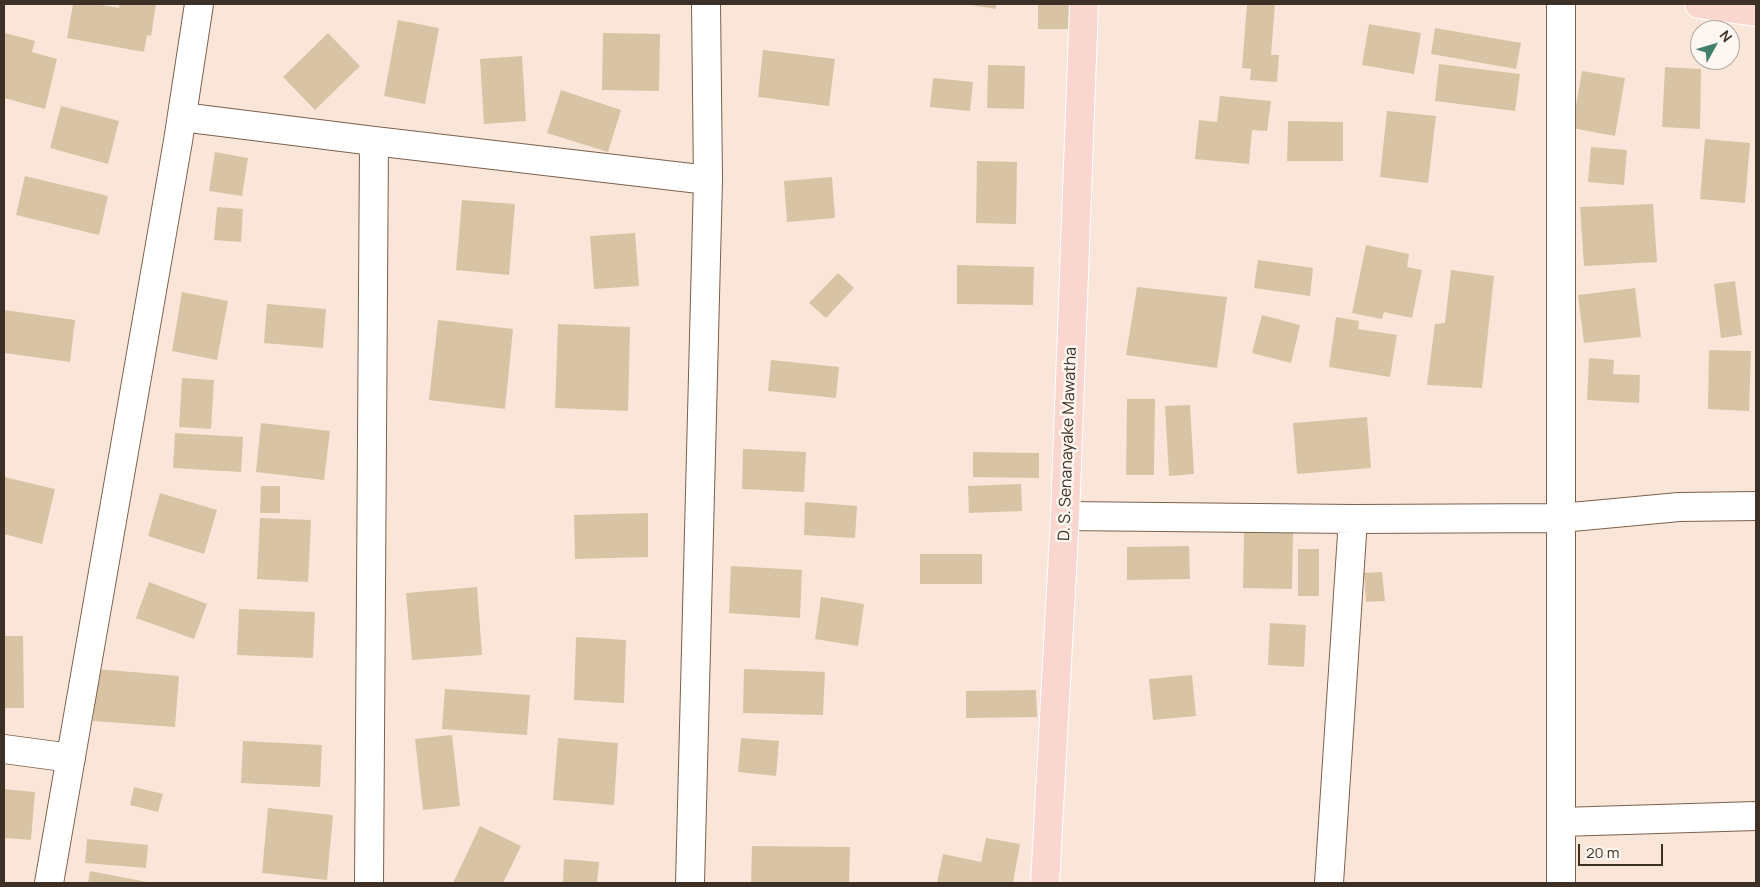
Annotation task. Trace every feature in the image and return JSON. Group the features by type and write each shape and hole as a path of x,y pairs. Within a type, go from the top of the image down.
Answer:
{"main road":[{"name":"D. S. Senanayake Mawatha","path":"1045,883 1065,516 1084,4"},
{"path":"1699,4 1756,12"}],"street":[{"path":"49,883 182,117 199,4"},
{"path":"690,883 708,180 706,4"},
{"path":"1561,4 1561,883"},
{"path":"182,117 374,142 708,180"},
{"path":"369,883 374,142"},
{"path":"1065,516 1353,519 1561,518 1679,507 1756,506"},
{"path":"1329,883 1353,519"},
{"path":"4,749 70,758"},
{"path":"1561,822 1756,816"}],"building":[{"path":"73,4 96,4 119,8 120,4 156,4 151,36 147,35 144,52 67,38"},
{"path":"965,4 996,4 996,9"},
{"path":"1038,4 1077,4 1078,29 1038,29"},
{"path":"1247,4 1275,4 1271,55 1279,55 1277,82 1250,80 1251,69 1242,68"},
{"path":"398,20 439,28 425,104 384,96"},
{"path":"1369,24 1421,33 1414,74 1362,65"},
{"path":"1435,28 1521,43 1516,69 1431,54"},
{"path":"5,33 35,41 32,52 57,59 45,109 4,98"},
{"path":"328,33 360,66 315,110 283,77"},
{"path":"603,33 660,34 659,91 602,90"},
{"path":"763,50 835,59 829,106 758,97"},
{"path":"522,56 526,121 484,124 480,59"},
{"path":"1439,64 1520,74 1515,111 1435,101"},
{"path":"988,65 1025,66 1024,109 987,108"},
{"path":"1665,67 1701,70 1700,129 1662,127"},
{"path":"1582,71 1625,78 1615,136 1572,128"},
{"path":"933,78 973,82 970,111 930,107"},
{"path":"561,90 621,110 608,152 547,133"},
{"path":"1220,96 1271,101 1267,131 1252,130 1249,164 1195,159 1199,120 1217,122"},
{"path":"61,106 119,121 108,164 50,148"},
{"path":"1387,111 1436,116 1428,183 1380,177"},
{"path":"1288,121 1343,122 1343,161 1287,161"},
{"path":"1705,139 1750,143 1745,203 1700,199"},
{"path":"1591,147 1627,150 1624,185 1588,182"},
{"path":"215,152 248,158 242,196 209,191"},
{"path":"977,161 1017,162 1016,224 976,223"},
{"path":"25,176 108,196 99,235 16,215"},
{"path":"832,177 835,218 787,222 784,181"},
{"path":"462,200 515,204 509,275 456,270"},
{"path":"1653,204 1657,262 1584,266 1580,207"},
{"path":"217,207 243,209 241,242 214,240"},
{"path":"635,233 639,286 594,289 590,236"},
{"path":"1366,245 1409,254 1407,267 1422,270 1412,318 1384,312 1382,319 1352,313"},
{"path":"1258,260 1313,268 1310,296 1254,288"},
{"path":"957,265 1034,267 1033,305 957,304"},
{"path":"1451,270 1494,276 1482,388 1427,385 1435,324 1445,323"},
{"path":"838,273 854,288 826,318 809,303"},
{"path":"1735,281 1742,335 1721,338 1714,284"},
{"path":"1137,287 1227,297 1217,368 1126,355"},
{"path":"1635,288 1641,337 1584,343 1578,295"},
{"path":"182,292 228,301 217,360 172,351"},
{"path":"267,304 326,309 323,348 264,343"},
{"path":"4,310 75,320 70,362 4,353"},
{"path":"1262,315 1300,325 1291,363 1252,353"},
{"path":"1336,317 1359,321 1358,329 1397,335 1390,377 1329,367"},
{"path":"438,320 513,329 505,409 429,400"},
{"path":"558,324 630,327 628,411 555,408"},
{"path":"1709,350 1751,351 1749,411 1708,409"},
{"path":"1589,358 1614,360 1613,374 1640,375 1639,403 1587,400"},
{"path":"771,360 839,367 836,398 768,391"},
{"path":"182,378 214,380 211,429 179,427"},
{"path":"1127,399 1155,399 1154,475 1126,475"},
{"path":"1190,405 1194,474 1169,476 1165,406"},
{"path":"1367,417 1371,468 1297,474 1293,423"},
{"path":"261,423 330,431 324,480 256,472"},
{"path":"175,433 243,437 241,472 173,468"},
{"path":"743,449 806,452 804,492 742,489"},
{"path":"973,452 1039,453 1039,478 973,477"},
{"path":"4,477 55,489 42,544 4,534"},
{"path":"1021,484 1022,511 969,513 968,486"},
{"path":"261,486 280,486 280,513 260,513"},
{"path":"160,493 217,510 204,554 148,536"},
{"path":"805,502 857,506 855,538 804,535"},
{"path":"648,513 648,557 575,559 574,515"},
{"path":"260,518 311,520 308,582 257,579"},
{"path":"1244,532 1293,533 1292,589 1243,588"},
{"path":"1189,546 1190,579 1127,580 1127,547"},
{"path":"1298,549 1319,549 1319,596 1298,596"},
{"path":"920,554 982,554 982,584 920,584"},
{"path":"731,566 802,570 800,618 729,613"},
{"path":"1382,572 1385,601 1366,602 1364,573"},
{"path":"149,582 207,604 194,639 136,618"},
{"path":"477,587 482,655 412,660 406,593"},
{"path":"821,597 864,604 858,646 815,639"},
{"path":"239,609 315,612 313,658 237,655"},
{"path":"1270,623 1306,625 1304,667 1268,665"},
{"path":"4,636 23,636 24,708 4,708"},
{"path":"576,637 626,640 624,703 574,700"},
{"path":"97,669 179,676 175,727 93,721"},
{"path":"744,669 825,672 823,715 743,713"},
{"path":"1192,675 1196,716 1153,720 1149,679"},
{"path":"445,689 530,695 527,735 442,729"},
{"path":"1036,690 1037,717 966,718 966,691"},
{"path":"452,735 460,806 423,810 415,739"},
{"path":"558,738 618,743 614,805 553,800"},
{"path":"741,738 779,741 776,776 738,772"},
{"path":"243,741 322,745 320,787 241,783"},
{"path":"134,787 163,794 158,812 130,805"},
{"path":"4,789 35,792 31,840 4,838"},
{"path":"268,808 333,815 327,880 262,873"},
{"path":"480,826 521,846 503,883 453,883"},
{"path":"986,838 1020,844 1013,883 937,883 943,854 981,862"},
{"path":"87,839 148,845 146,868 85,863"},
{"path":"752,846 850,847 849,883 751,883"},
{"path":"564,859 599,862 597,883 563,883"},
{"path":"90,871 147,882 147,883 88,883"}]}
